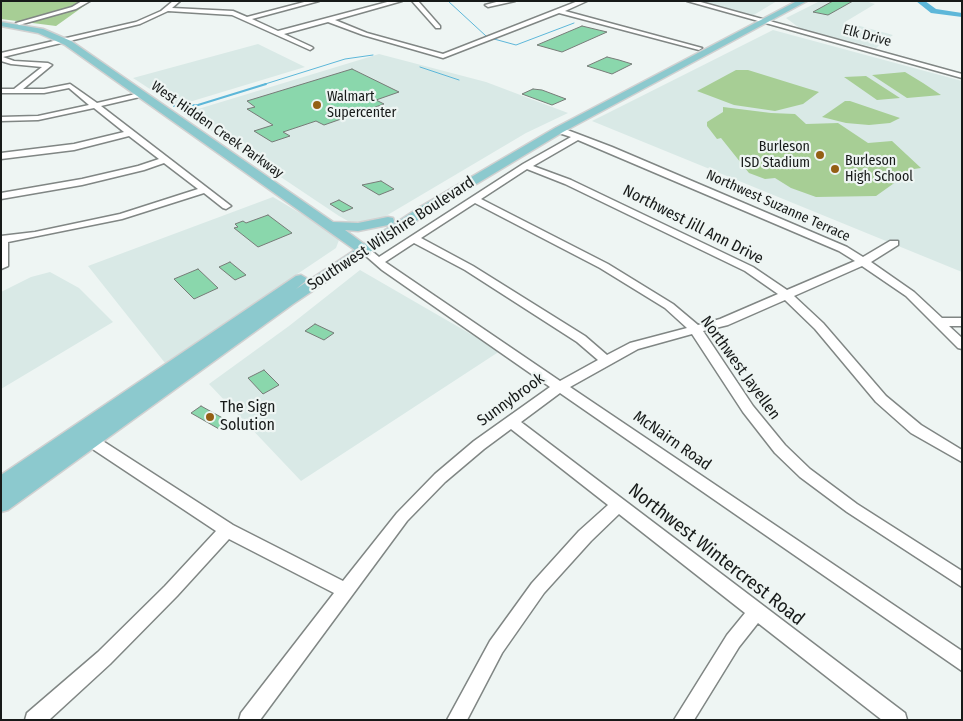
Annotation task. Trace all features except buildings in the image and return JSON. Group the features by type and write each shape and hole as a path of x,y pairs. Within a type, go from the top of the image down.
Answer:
{"main road":[{"name":"Southwest Wilshire Boulevard","path":"1,485 358,246 424,210 615,96 784,1"},
{"name":"Southwest Wilshire Boulevard","path":"1,504 358,246 388,221 536,134 803,1"},
{"name":"West Hidden Creek Parkway","path":"1,23 19,23 50,30 65,37 64,40"},
{"name":"West Hidden Creek Parkway","path":"1,23 40,31 64,40 358,246"},
{"path":"514,157 516,150 538,138 539,135 536,134"},
{"path":"329,226 358,228 388,221"}],"street":[{"path":"19,23 74,8 87,1"},
{"path":"1,56 131,25 167,9 177,1"},
{"path":"247,19 316,1"},
{"path":"279,33 399,1"},
{"path":"415,1 438,27"},
{"path":"488,6 512,1"},
{"path":"329,20 365,34 444,56 584,1"},
{"name":"Elk Drive","path":"690,1 962,76"},
{"path":"216,11 228,4"},
{"path":"167,9 233,13 310,48"},
{"path":"559,11 699,48"},
{"path":"1,56 13,63 48,65 16,91"},
{"path":"1,91 44,91 70,86 99,106 130,133 226,206"},
{"path":"1,119 38,118 99,106 140,94"},
{"name":"Northwest Suzanne Terrace","path":"559,130 576,138 610,149 727,198 843,249 864,261 910,294 962,345"},
{"path":"1,156 74,147 130,133"},
{"path":"379,261 416,239 526,166 576,138"},
{"path":"1,196 82,182 141,168 166,159"},
{"name":"Northwest Jill Ann Drive","path":"526,166 568,182 749,269 787,295 819,326 881,399 916,429 962,457"},
{"path":"3,266 2,240 104,221 156,207 205,190"},
{"name":"Northwest Jayellen","path":"476,200 539,230 647,290 669,306 695,329 748,409 780,449 805,472 852,508 962,580"},
{"path":"416,239 469,268 581,339 606,361"},
{"name":"Sunnybrook","path":"248,720 402,517 440,478 511,422 561,386 634,346 724,322 864,261 894,243"},
{"name":"McNairn Road","path":"358,246 433,300 962,662"},
{"path":"940,322 962,322"},
{"name":"Northwest Wintercrest Road","path":"511,422 898,720"},
{"path":"90,440 227,530 346,591"},
{"path":"456,720 496,647 538,588 584,536 619,505"},
{"path":"34,720 111,651 171,591 227,530"},
{"path":"683,720 733,641 757,612"}],"shaded area":[{"path":"698,1 777,1 752,16"},
{"path":"820,1 865,1 875,4 845,22 893,35 876,48 801,29 786,18"},
{"name":"Burleson High School","path":"773,30 962,81 962,272 592,121"},
{"path":"258,44 305,67 176,106 133,78"},
{"path":"379,54 486,82 568,113 526,133 374,223 355,225 185,113"},
{"path":"273,197 330,231 339,240 336,248 165,363 88,266"},
{"path":"360,270 500,351 301,481 209,384 289,326"},
{"path":"50,272 79,288 113,322 1,389 1,292 31,277"}],"green space":[{"path":"1,1 91,1 56,26 1,19"},
{"path":"736,70 748,70 819,92 803,104 775,111 734,105 697,91"},
{"path":"905,72 941,95 907,98 872,75"},
{"path":"866,76 900,98 877,100 844,77"},
{"path":"845,101 900,118 890,123 869,125 846,123 822,117"},
{"name":"Burleson ISD Stadium","path":"723,107 795,114 806,124 838,123 868,143 892,141 921,168 914,169 876,196 816,197 791,188 775,178 765,179 749,173 721,138 717,139 707,126 707,122 723,112"}],"waterway":[{"path":"448,1 486,36"},
{"path":"920,1 934,11 962,15"},
{"path":"494,39 516,45 574,23"},
{"path":"262,85 345,59 373,55"},
{"path":"420,67 459,80"},
{"path":"174,106 198,105 266,84"}],"place":[{"name":"Walmart Supercenter","path":"317,105"},
{"name":"Burleson ISD Stadium","path":"820,155"},
{"name":"Burleson High School","path":"835,169"},
{"name":"The Sign Solution","path":"210,417"}]}
